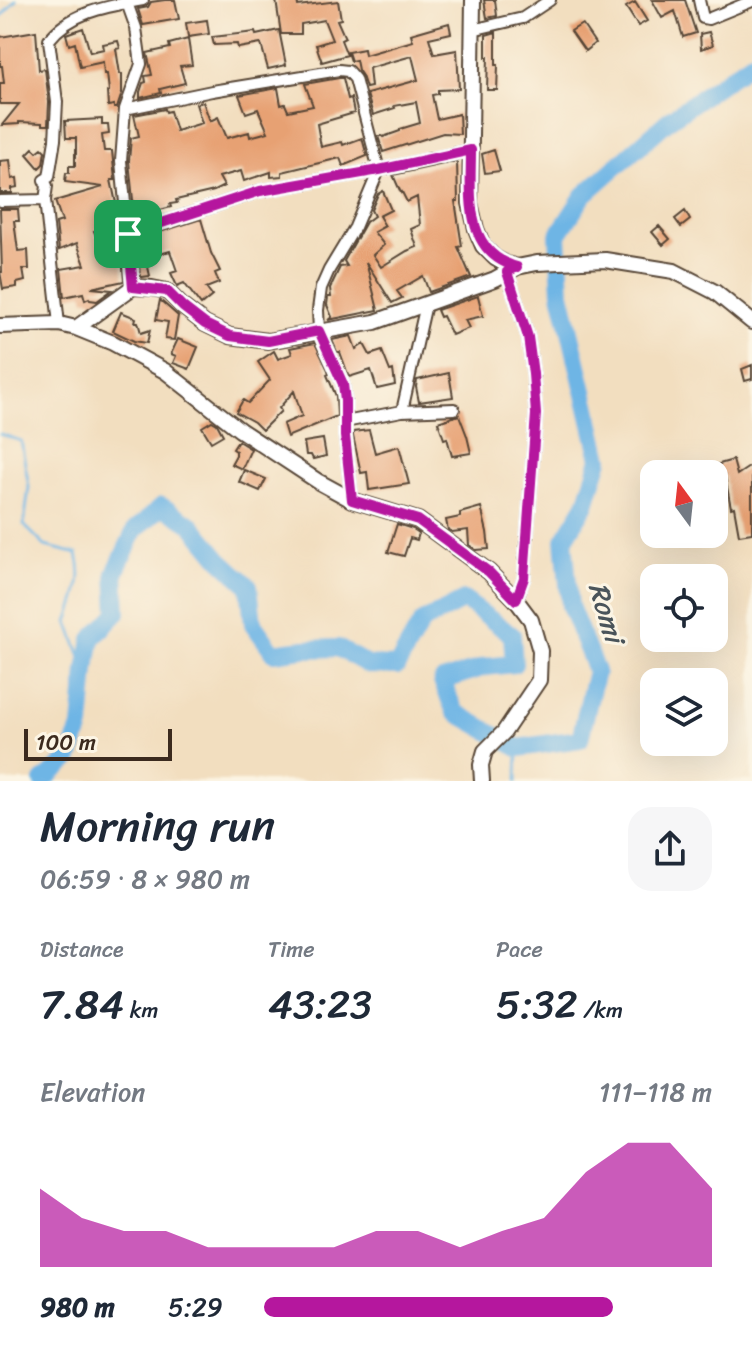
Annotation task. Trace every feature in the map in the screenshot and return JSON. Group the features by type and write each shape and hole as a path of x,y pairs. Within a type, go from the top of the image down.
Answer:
{"street":[{"path":"59,324 44,180 49,177 57,102 49,40 88,12 127,1 143,0"},
{"path":"473,0 470,203 483,246 512,269 528,337 536,414 524,578 516,600"},
{"path":"472,30 523,18 550,0"},
{"path":"699,0 703,18 708,19 752,1"},
{"path":"127,1 140,46 141,64 125,109 121,161 133,287"},
{"path":"125,109 339,70 348,71 355,79 379,170 355,227 321,288 318,310 319,331 343,384 352,500"},
{"path":"128,234 260,191 471,150"},
{"path":"0,201 45,200"},
{"path":"76,328 133,287 167,291 205,324 230,336 268,341 375,322 495,279 512,269 537,263 605,260 674,271 715,292 751,320"},
{"path":"402,411 426,304"},
{"path":"0,326 59,324 113,343 165,371 240,430 319,482 352,500 418,520 489,572 531,620 540,651 540,674 504,732 485,751 481,765 482,781"},
{"path":"345,422 402,411 454,409"}],"building":[{"path":"175,0 179,19 143,25 138,9 148,7 151,2"},
{"path":"276,0 297,0 298,6 338,1 341,19 337,20 345,38 341,40 347,55 322,62 316,45 332,40 324,20 301,24 301,34 281,34"},
{"path":"484,0 495,0 497,16 487,18"},
{"path":"652,0 685,0 696,33 683,37 675,11 662,18"},
{"path":"635,2 647,21 638,26 626,7"},
{"path":"207,20 209,34 188,37 186,23"},
{"path":"449,23 451,33 429,38 434,54 457,50 459,89 438,90 438,94 432,95 437,119 459,114 460,134 443,133 383,152 378,136 383,137 420,123 416,102 394,106 373,115 367,94 418,80 412,56 369,68 371,87 366,88 356,60 351,61 348,52 364,49 365,55 413,41 411,34"},
{"path":"582,24 595,43 585,51 571,31"},
{"path":"83,28 90,52 104,49 103,44 118,41 120,48 116,49 122,74 122,93 117,108 108,106 109,91 103,62 80,67 75,43 69,45 66,34"},
{"path":"279,30 286,65 268,69 261,44 238,48 237,44 214,45 212,37 255,32 256,35"},
{"path":"36,31 39,70 45,69 48,125 19,122 2,125 19,104 0,104 0,83 4,83 0,66 0,37"},
{"path":"496,32 497,90 487,90 486,35"},
{"path":"709,32 713,45 701,49 700,34"},
{"path":"188,39 192,65 180,66 185,83 140,98 145,76 152,75 147,53 170,48 169,44"},
{"path":"343,78 354,113 317,124 321,147 342,142 343,145 362,138 367,156 343,166 340,158 282,172 282,176 271,177 271,172 244,181 241,171 219,177 224,186 214,191 176,200 177,203 170,204 171,207 141,215 140,210 136,211 129,161 131,138 139,136 134,115 165,109 166,112 170,111 176,131 202,123 196,104 203,102 210,121 218,117 227,138 249,132 250,137 268,132 258,109 246,113 239,95 278,88 281,105 285,104 288,111 313,106 305,84"},
{"path":"102,119 102,125 108,125 109,134 102,135 104,151 112,151 115,180 111,180 119,225 94,231 102,252 112,248 114,253 119,252 122,256 124,281 91,288 112,290 97,301 85,300 83,293 64,297 61,269 85,265 77,243 59,250 56,223 62,221 55,201 103,187 65,182 69,166 75,166 76,138 66,138 65,121"},
{"path":"33,148 37,152 42,148 45,151 43,164 39,168 27,154"},
{"path":"494,150 500,171 485,173 482,154"},
{"path":"10,160 12,179 17,178 18,187 12,188 12,193 0,193 0,161"},
{"path":"457,161 458,201 455,201 462,246 458,247 471,277 429,292 423,276 397,291 402,298 392,303 366,262 378,310 328,320 332,317 327,305 328,297 331,297 330,288 340,267 347,266 344,261 366,222 374,216 371,210 378,194 383,191 391,210 379,216 385,226 374,232 384,245 373,255 381,267 417,247 411,229 420,225 417,197 407,202 393,175"},
{"path":"0,209 18,209 19,221 14,221 18,251 28,250 29,269 23,269 25,281 17,283 17,287 3,289 0,272"},
{"path":"685,211 690,220 681,227 675,219"},
{"path":"201,219 220,271 215,273 219,283 206,288 212,296 201,305 184,283 177,286 171,273 177,271 170,251 146,258 150,276 142,277 138,253 145,251 144,237"},
{"path":"659,226 670,239 663,245 652,232"},
{"path":"478,296 483,316 465,320 469,328 452,335 437,310"},
{"path":"160,300 178,316 174,340 165,339 168,322 156,320"},
{"path":"121,312 136,318 141,333 150,330 147,343 134,341 113,331"},
{"path":"351,336 356,349 364,344 370,355 382,351 390,371 393,370 395,385 377,389 371,370 349,377 332,340"},
{"path":"178,339 198,347 189,369 173,363 176,356 171,354"},
{"path":"315,343 336,396 337,416 287,437 283,424 302,416 294,391 279,408 281,411 262,430 236,412 243,400 248,403 270,380 258,362 274,351 278,359 292,354 290,348"},
{"path":"752,365 752,379 745,381 742,369"},
{"path":"449,373 453,397 419,402 417,380"},
{"path":"459,415 471,453 452,456 438,422"},
{"path":"212,421 223,435 211,442 202,427"},
{"path":"369,430 375,453 399,446 409,484 369,490 367,472 361,473 353,432"},
{"path":"323,439 326,456 313,459 311,455 306,455 304,442"},
{"path":"238,441 251,449 242,469 231,464 236,455 233,449"},
{"path":"733,460 737,475 752,465 752,533 739,535 728,492 728,461"},
{"path":"244,470 266,479 260,491 239,482"},
{"path":"481,507 489,549 476,550 469,545 468,530 452,532 448,530 446,520"},
{"path":"397,524 419,533 417,540 410,538 404,556 388,552"}],"waterway":[{"path":"0,18 16,0"},
{"name":"Romi","path":"43,781 70,758 81,727 92,639 117,613 115,573 135,530 162,506 192,525 220,559 249,586 253,624 274,653 338,648 368,665 397,666 422,622 464,600 512,635 514,664 485,667 442,681 455,712 518,748 580,739 596,671 570,606 564,540 586,504 600,459 561,293 558,235 584,195 670,119 752,62"},
{"path":"0,434 21,441 29,487 24,525 45,546 77,554 80,580 68,622 86,670"},
{"path":"517,781 518,748"}],"route":[{"path":"471,150 470,203 476,229 483,246 495,258 517,267 507,272 528,337 533,374 536,414 529,521 524,578 516,600 489,572 418,520 352,500 343,384 319,331 268,341 230,336 205,324 167,291 133,287 128,234 260,191 471,150"}]}
